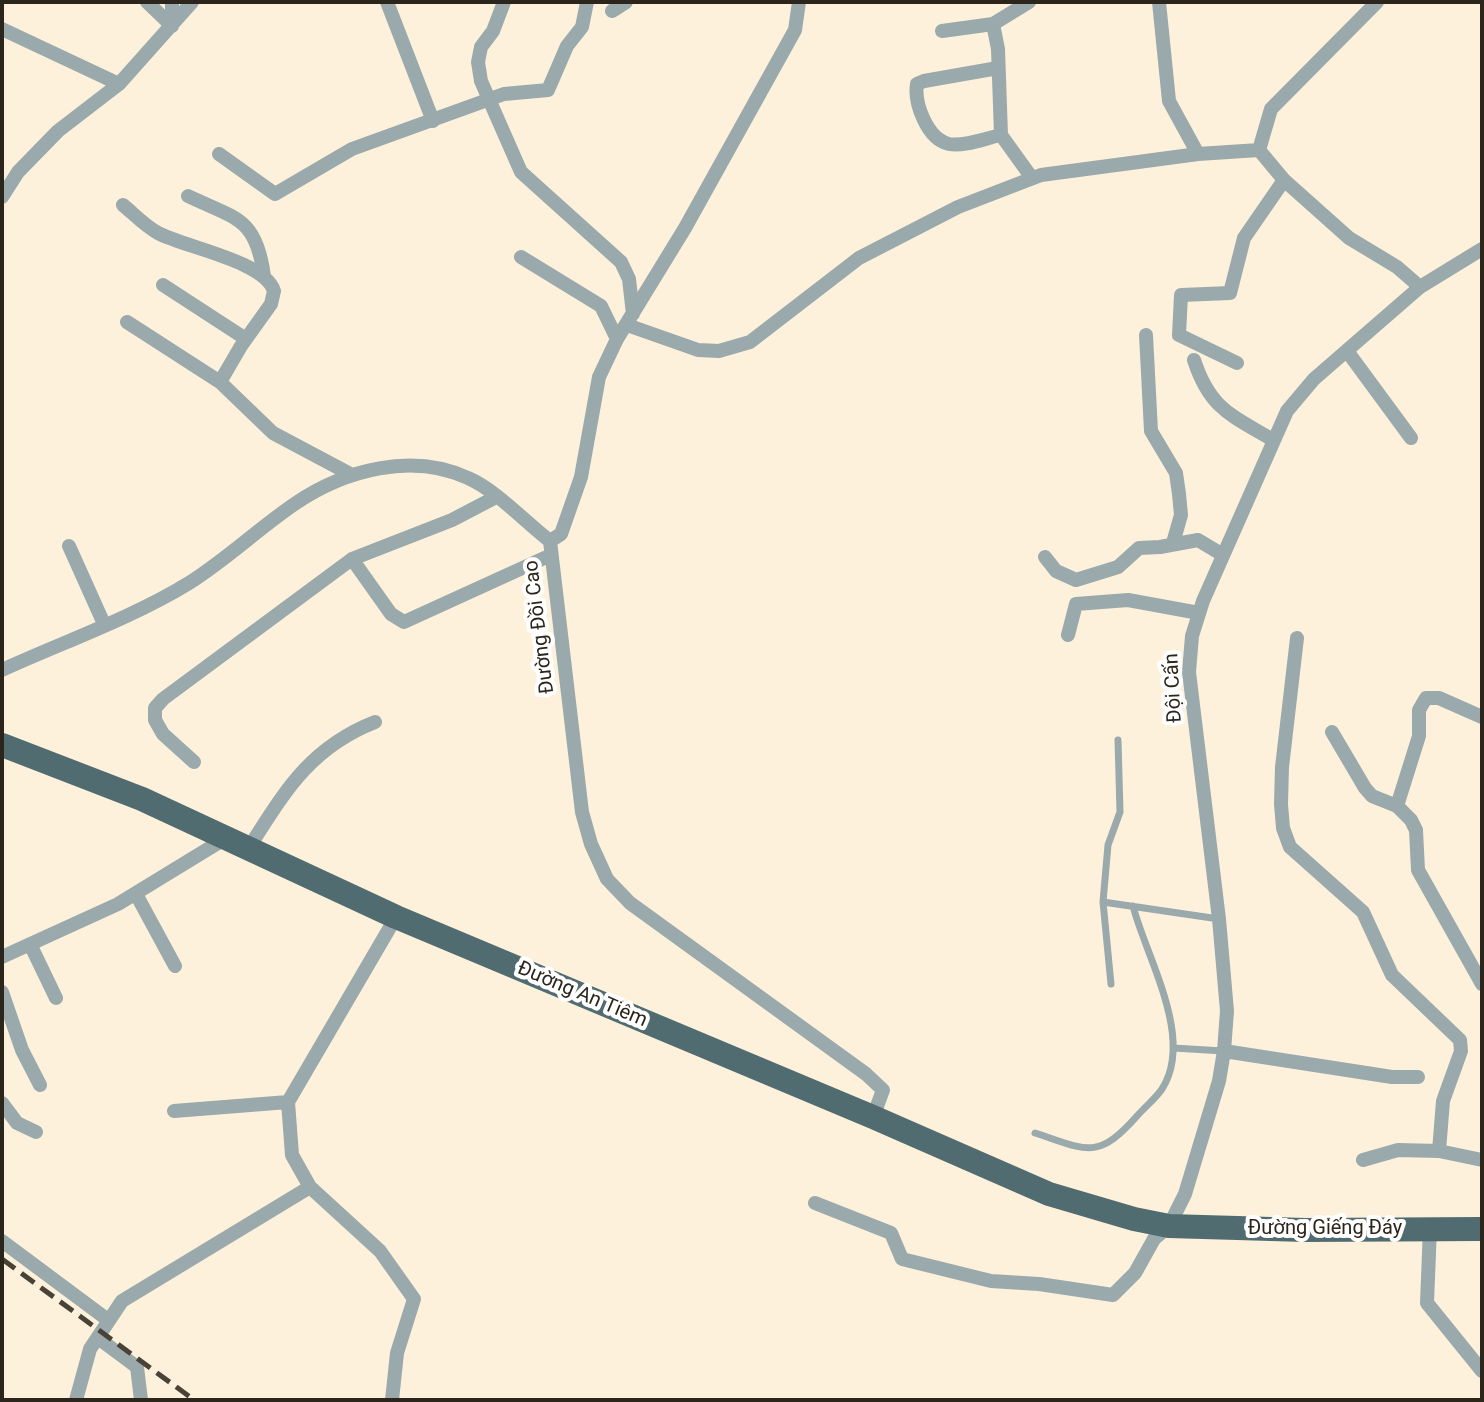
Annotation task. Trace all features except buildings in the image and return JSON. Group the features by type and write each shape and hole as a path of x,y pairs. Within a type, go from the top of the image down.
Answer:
{"main road":[{"name":"Đường An Tiêm","path":"2,745 142,799 396,917 1049,1194 1169,1226"},
{"name":"Đường Giếng Đáy","path":"1169,1226 1305,1230 1482,1229"}],"street":[{"path":"147,2 172,26"},
{"path":"172,2 172,26"},
{"path":"2,197 18,172 58,131 119,84 192,2"},
{"path":"387,2 433,121"},
{"path":"504,2 493,31 481,47 478,62 481,81 521,172 621,262 629,279 630,319 698,350 719,351 750,342 859,258 958,207 1032,178 1198,154 1259,150"},
{"path":"219,154 275,194 352,149 515,92 542,93 548,90 567,46 582,27 587,2"},
{"path":"612,11 626,2"},
{"name":"Đường Đồi Cao","path":"799,2 795,30 751,113 617,339 599,377 581,477 561,534 551,548 582,812 591,844 607,879 630,903 672,935 866,1074 883,1090 873,1117"},
{"path":"942,31 993,24 1029,2"},
{"path":"1159,2 1169,101 1198,154"},
{"path":"1259,150 1271,109 1377,2"},
{"path":"993,24 1001,135 1032,178"},
{"path":"2,29 119,84"},
{"path":"998,68 924,81 917,84 916,89 924,117 943,141 957,144 1001,135"},
{"path":"1259,150 1284,180 1349,238 1397,267 1420,287"},
{"path":"1237,363 1179,335 1181,295 1230,293 1244,238 1284,180"},
{"path":"188,196 238,219 252,231 260,250 264,276"},
{"path":"123,205 157,233 204,248 264,276 272,285 273,298 220,382"},
{"name":"Đội Cấn","path":"815,1203 891,1233 902,1259 991,1281 1039,1284 1113,1295 1135,1273 1154,1239 1169,1226 1185,1194 1219,1081 1227,1011 1189,672 1192,636 1199,613 1287,411 1314,379 1420,287 1482,249"},
{"path":"521,257 601,306 617,339"},
{"path":"163,285 246,339"},
{"path":"127,322 220,382 273,433 352,475"},
{"path":"1146,335 1151,431 1176,473 1179,494 1181,515 1173,543"},
{"path":"1347,351 1411,438"},
{"path":"1194,360 1201,383 1211,398 1225,412 1273,440"},
{"path":"2,670 169,595 223,562 297,502 352,475 395,464 438,468 469,478 496,497 551,548 404,622 391,614 352,559"},
{"path":"194,762 158,727 154,714 158,703 352,559 452,520 496,497"},
{"path":"1045,557 1056,571 1076,580 1118,567 1139,548 1198,540 1223,555"},
{"path":"69,546 104,624"},
{"path":"1068,635 1076,604 1128,600 1199,613"},
{"path":"1297,638 1282,767 1283,828 1290,847 1363,912 1392,975 1460,1040 1461,1051 1443,1101 1439,1151"},
{"path":"1397,806 1419,736 1419,710 1426,698 1439,698 1482,717"},
{"path":"2,957 237,844 317,755 353,730 375,722"},
{"path":"1332,732 1372,796 1397,806 1411,820 1416,830 1418,870 1482,984"},
{"path":"136,894 175,966"},
{"path":"392,1400 397,1353 414,1299 380,1251 310,1187 292,1155 288,1102 396,917"},
{"path":"30,944 56,998"},
{"path":"2,992 22,1050 40,1085"},
{"path":"1224,1051 1392,1077 1418,1077"},
{"path":"174,1111 288,1102"},
{"path":"2,1103 17,1123 36,1132"},
{"path":"1363,1160 1398,1150 1439,1151 1482,1160"},
{"path":"76,1400 90,1349 122,1301 310,1187"},
{"path":"1430,1228 1427,1303 1482,1371"},
{"path":"2,1241 108,1320"},
{"path":"98,1338 137,1367 141,1400"}],"lane":[{"path":"1111,984 1103,902 1108,845 1120,812 1118,740"},
{"path":"1103,902 1219,919"},
{"path":"1035,1133 1085,1149 1103,1147 1122,1133 1162,1089 1172,1065 1172,1030 1160,976 1133,906"},
{"path":"1173,1048 1224,1051"}],"railway":[{"path":"2,1259 194,1400"}]}
